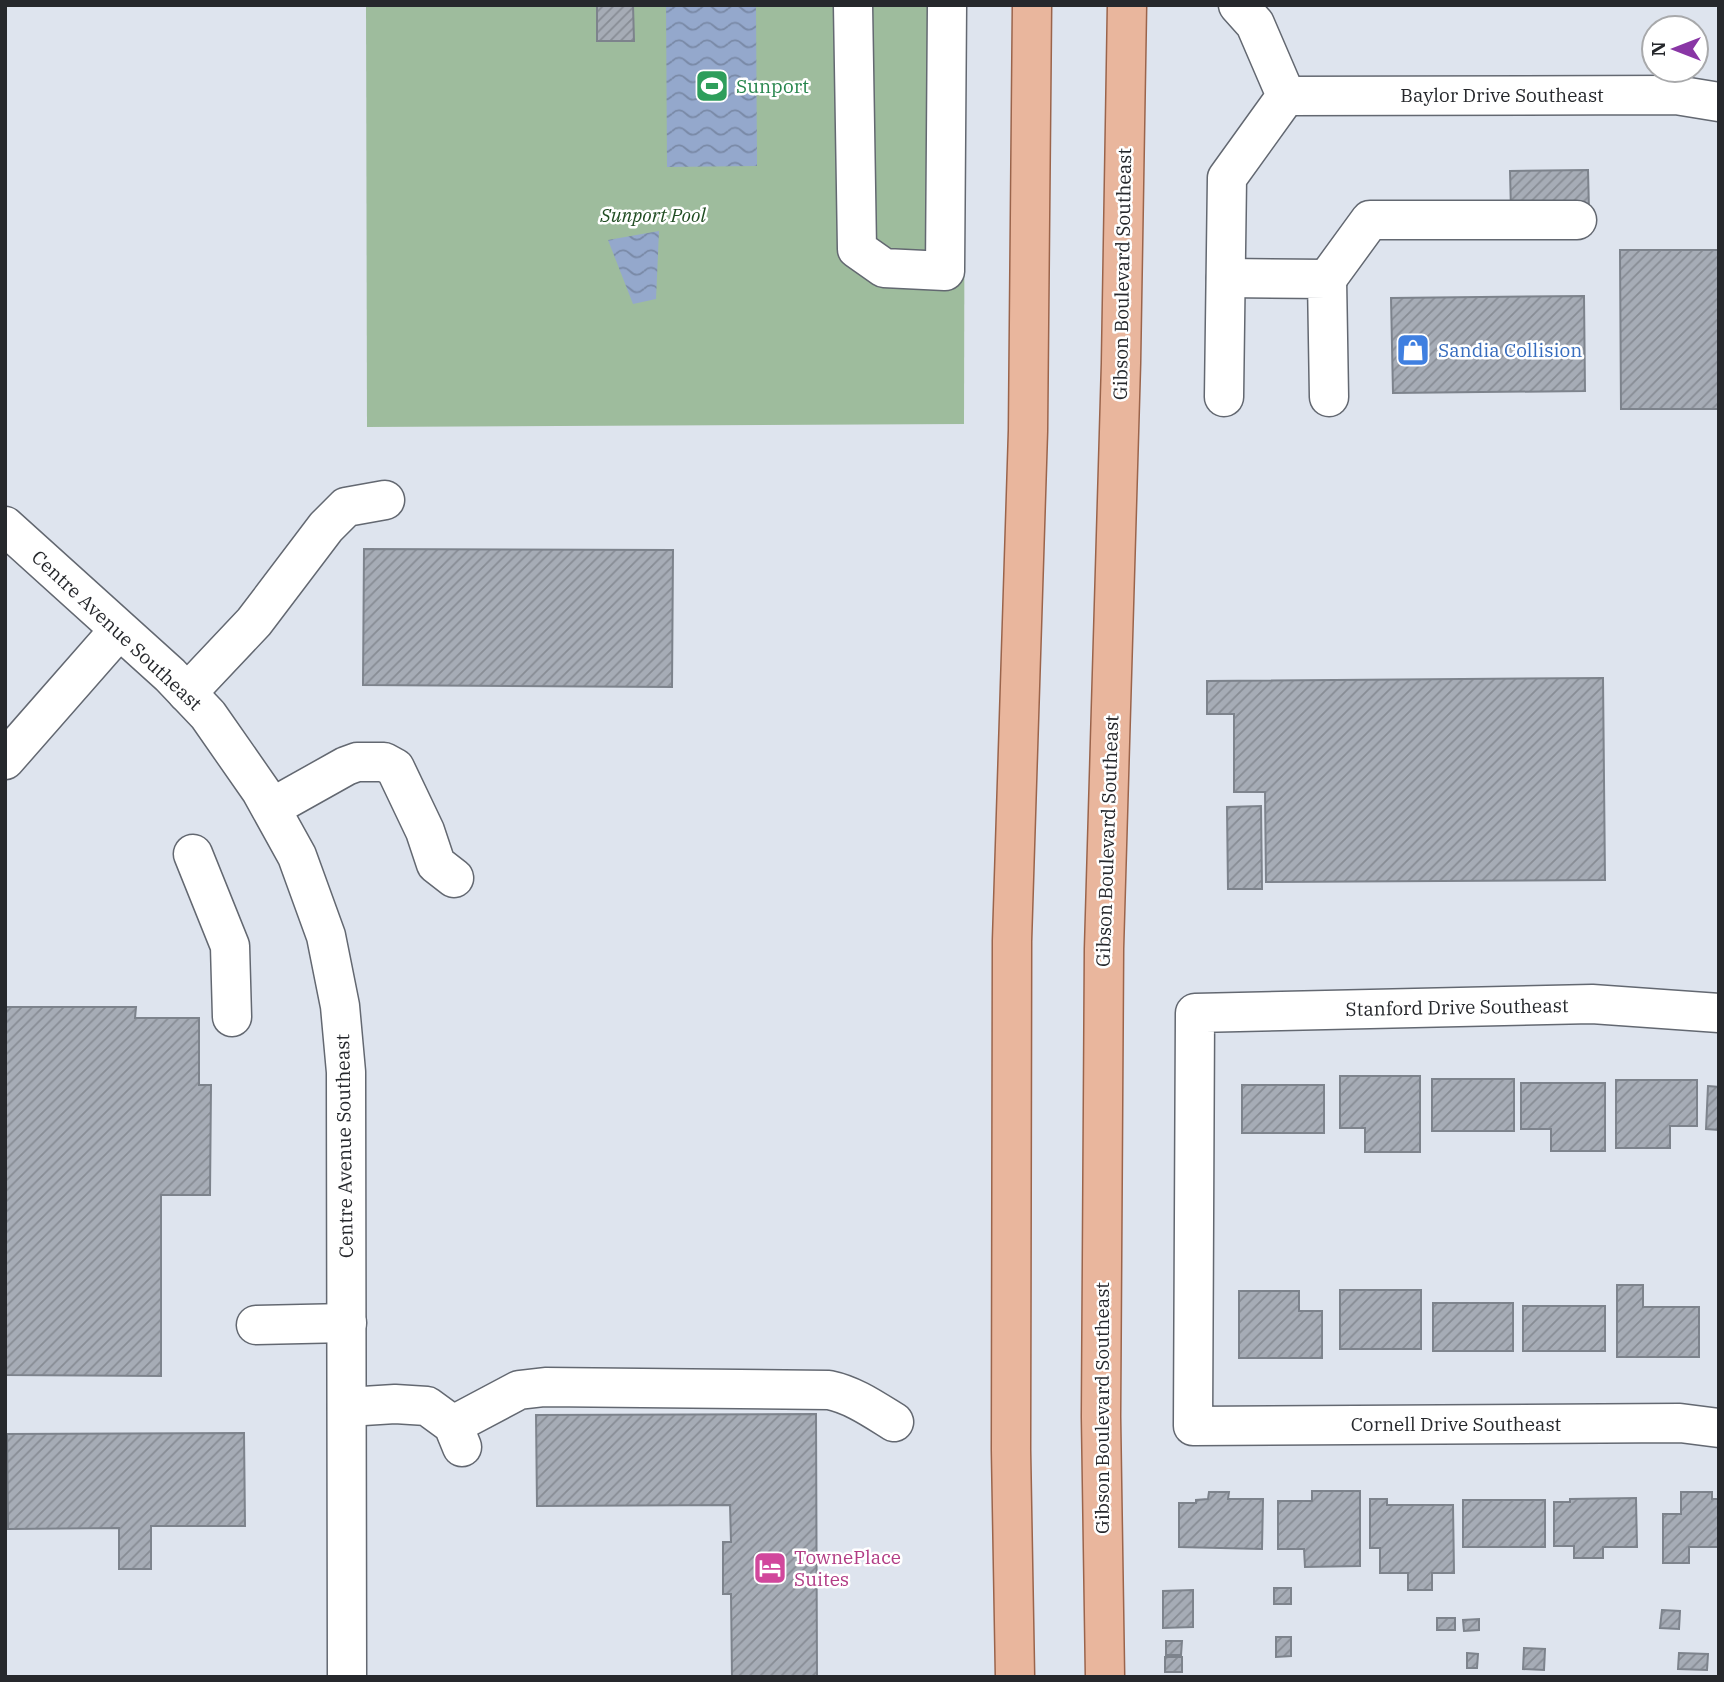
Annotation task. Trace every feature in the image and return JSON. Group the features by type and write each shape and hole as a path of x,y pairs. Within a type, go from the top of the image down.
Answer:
{"main road":[{"path":"1015,1677 1011,1450 1012,941 1028,431 1032,5"},
{"name":"Gibson Boulevard Southeast","path":"1105,1677 1101,1418 1104,949 1121,363 1127,5"}],"street":[{"path":"853,5 857,249 884,268 945,271 947,5"},
{"path":"1224,397 1227,178 1286,96 1255,24 1238,5"},
{"name":"Baylor Drive Southeast","path":"1286,96 1676,95 1719,102"},
{"path":"1329,397 1327,279 1370,220 1577,220"},
{"path":"1226,278 1327,279"},
{"path":"187,693 254,622 326,527 346,507 385,500"},
{"name":"Centre Avenue Southeast","path":"5,526 208,715 271,808 297,856 326,936 340,1006 346,1072 347,1677"},
{"path":"5,760 119,630"},
{"path":"271,808 346,765 384,762 410,770 436,864 454,878"},
{"path":"193,854 230,946 232,1017"},
{"name":"Stanford Drive Southeast","path":"1193,1426 1195,1013 1592,1004 1719,1013"},
{"path":"256,1325 347,1323"},
{"path":"347,1407 395,1404 426,1406 457,1436 519,1390 545,1387 828,1390 858,1400 894,1422"},
{"name":"Cornell Drive Southeast","path":"1193,1426 1680,1423 1719,1428"}],"green space":[{"name":"Sunport Pool","path":"366,5 965,5 964,424 367,427"}],"water":[{"name":"Sunport","path":"666,5 756,5 757,166 667,167"},
{"path":"659,231 656,299 633,304 608,240"}],"building":[{"path":"597,5 633,5 634,41 597,41"},
{"path":"1588,170 1589,210 1511,211 1510,171"},
{"path":"1620,250 1719,250 1719,409 1621,409"},
{"path":"1584,296 1585,391 1393,393 1391,298"},
{"path":"364,549 673,550 672,687 363,685"},
{"path":"1603,678 1605,880 1266,882 1265,792 1234,792 1234,714 1207,714 1207,681"},
{"path":"1261,806 1262,889 1228,889 1227,807"},
{"path":"5,1007 136,1007 135,1018 199,1018 199,1085 211,1085 210,1195 161,1195 161,1376 5,1375"},
{"path":"1340,1076 1420,1076 1420,1152 1365,1152 1365,1128 1340,1128"},
{"path":"1432,1079 1514,1079 1514,1131 1432,1131"},
{"path":"1616,1080 1697,1080 1697,1126 1670,1126 1670,1148 1616,1148"},
{"path":"1521,1083 1605,1083 1605,1151 1551,1151 1551,1129 1521,1129"},
{"path":"1242,1085 1324,1085 1324,1133 1242,1133"},
{"path":"1708,1086 1719,1087 1719,1130 1706,1129"},
{"path":"1617,1285 1643,1285 1643,1307 1699,1307 1699,1357 1617,1357"},
{"path":"1340,1290 1421,1290 1421,1349 1340,1349"},
{"path":"1239,1291 1299,1291 1299,1311 1322,1311 1322,1358 1239,1358"},
{"path":"1433,1303 1513,1303 1513,1351 1433,1351"},
{"path":"1523,1306 1605,1306 1605,1351 1523,1351"},
{"name":"TownePlace Suites","path":"816,1414 817,1677 732,1677 731,1594 723,1594 723,1542 731,1542 730,1505 537,1506 536,1415"},
{"path":"244,1433 245,1526 151,1526 151,1569 119,1569 119,1528 8,1529 7,1434"},
{"path":"1312,1491 1360,1491 1360,1566 1305,1567 1304,1549 1278,1549 1278,1501 1312,1501"},
{"path":"1209,1492 1229,1492 1228,1499 1263,1499 1262,1549 1179,1547 1179,1503 1196,1503 1196,1500 1208,1499"},
{"path":"1681,1492 1712,1492 1712,1499 1719,1499 1719,1547 1689,1547 1689,1563 1663,1563 1663,1514 1681,1514"},
{"path":"1636,1498 1637,1547 1603,1547 1603,1558 1574,1558 1574,1546 1554,1546 1554,1502 1570,1502 1570,1499"},
{"path":"1370,1499 1387,1499 1387,1505 1453,1505 1454,1573 1432,1573 1432,1590 1408,1590 1408,1573 1380,1573 1380,1548 1370,1548"},
{"path":"1463,1500 1545,1500 1545,1547 1463,1547"},
{"path":"1274,1588 1291,1588 1291,1604 1274,1604"},
{"path":"1193,1590 1193,1627 1163,1628 1163,1591"},
{"path":"1662,1610 1680,1611 1679,1629 1660,1628"},
{"path":"1437,1618 1455,1618 1455,1630 1437,1630"},
{"path":"1479,1619 1479,1630 1464,1631 1463,1620"},
{"path":"1276,1637 1291,1637 1291,1656 1276,1657"},
{"path":"1166,1641 1182,1641 1181,1655 1166,1655"},
{"path":"1524,1648 1545,1649 1544,1670 1523,1669"},
{"path":"1467,1653 1478,1654 1477,1668 1467,1668"},
{"path":"1679,1653 1708,1654 1707,1670 1678,1669"},
{"path":"1165,1657 1182,1657 1182,1672 1165,1672"}],"place":[{"name":"Sunport","path":"712,86"},
{"name":"Sandia Collision","path":"1413,350"},
{"name":"TownePlace Suites","path":"770,1568"}]}
